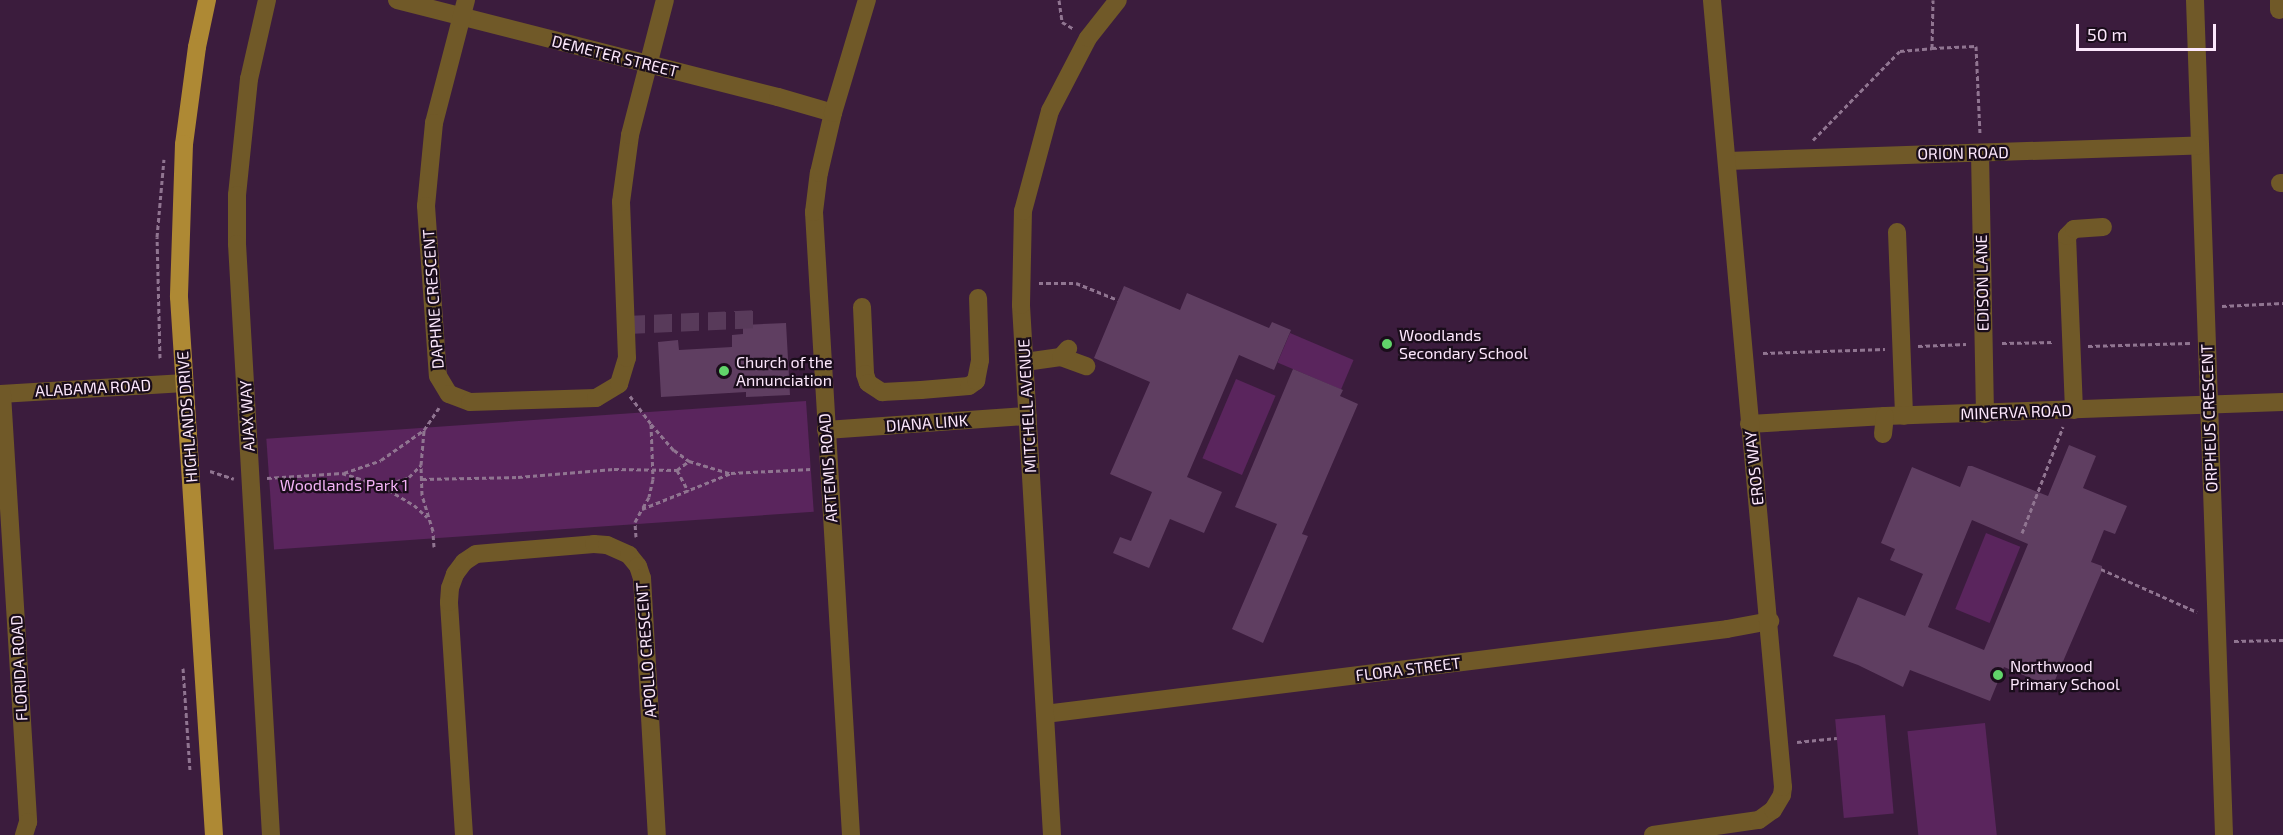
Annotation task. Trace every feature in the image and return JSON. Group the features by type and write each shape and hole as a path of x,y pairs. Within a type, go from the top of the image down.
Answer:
{"main road":[{"name":"HIGHLANDS DRIVE","path":"207,0 189,100 182,180 179,297 214,835"}],"street":[{"name":"AJAX WAY","path":"267,0 249,79 241,138 237,205 271,835"},
{"name":"DEMETER STREET","path":"397,0 463,8 647,64 833,114"},
{"path":"619,384 627,358 621,202 630,135 665,0"},
{"name":"ARTEMIS ROAD","path":"851,835 814,212 819,173 833,114 867,0"},
{"name":"MITCHELL AVENUE","path":"1052,835 1024,362 1023,211 1044,127 1088,38 1118,0"},
{"name":"EROS WAY","path":"1653,835 1747,824 1766,816 1782,795 1784,777 1749,424 1712,0"},
{"name":"ORPHEUS CRESCENT","path":"2195,0 2198,145 2224,835"},
{"name":"DAPHNE CRESCENT","path":"463,8 434,123 426,206 438,375 449,394 470,402 596,398 619,384"},
{"name":"ORION ROAD","path":"1727,161 2198,145"},
{"name":"EDISON LANE","path":"1980,153 1984,414"},
{"path":"2068,410 2067,236 2074,229 2103,227"},
{"path":"1897,232 1904,416"},
{"path":"862,307 865,374 868,383 882,392 921,390 969,386 976,381 980,360 978,298"},
{"path":"1024,362 1064,353 1086,366"},
{"name":"ALABAMA ROAD","path":"1,394 185,382"},
{"path":"921,390 923,423"},
{"name":"FLORIDA ROAD","path":"1,394 27,822 24,835"},
{"name":"MINERVA ROAD","path":"1749,424 1885,416 2283,402"},
{"name":"DIANA LINK","path":"826,430 1028,416"},
{"path":"1883,434 1885,416"},
{"name":"APOLLO CRESCENT","path":"464,835 449,602 450,588 455,574 464,562 476,554 594,544 607,545 629,555 638,566 642,578 657,835"},
{"name":"FLORA STREET","path":"1045,714 1715,630 1770,621"}],"path":[{"path":"1059,0 1062,22 1088,38"},
{"path":"1932,48 1933,0"},
{"path":"1810,159 1812,141 1900,51 1976,46 1980,153"},
{"path":"1022,284 1076,283 1118,300"},
{"path":"2205,307 2283,303"},
{"path":"619,384 674,450 689,461 731,473 811,469"},
{"path":"2022,532 2063,430 2068,410"},
{"path":"270,478 342,473 381,460 424,430 430,420"},
{"path":"635,530 637,516 649,497 653,468 651,424"},
{"path":"424,430 422,479 427,517 433,531 434,548"},
{"path":"422,479 518,477 653,468 677,470 689,461"},
{"path":"382,486 409,477 421,465"},
{"path":"677,470 688,491"},
{"path":"342,473 382,486 414,505 427,517"},
{"path":"642,509 731,473"},
{"path":"2101,569 2216,620"},
{"path":"2216,642 2283,640"},
{"path":"1781,743 1837,738"}],"green space":[{"path":"1290,333 1354,360 1341,389 1277,362"},
{"path":"1236,379 1276,396 1242,475 1202,458"},
{"name":"Woodlands Park 1","path":"806,401 814,512 274,549 266,439"},
{"path":"1986,533 2020,547 1990,623 1955,609"},
{"path":"1885,715 1894,814 1844,818 1835,719"},
{"path":"1985,723 1997,835 1918,835 1907,731"}],"building":[{"path":"1124,286 1180,310 1187,293 1269,328 1272,322 1291,330 1274,370 1239,355 1187,477 1222,492 1204,533 1170,519 1149,568 1113,553 1120,537 1131,541 1152,492 1110,474 1150,382 1094,358"},
{"name":"Church of the Annunciation","path":"786,323 790,395 746,397 746,392 661,397 658,342 678,340 679,350 732,347 732,335 743,334 743,325"},
{"path":"1293,369 1343,390 1340,396 1358,404 1302,534 1308,536 1263,643 1232,629 1277,524 1235,507"},
{"path":"2069,445 2096,456 2083,488 2127,506 2115,534 2104,530 2091,562 2102,566 2102,571 2052,687 2004,667 1990,701 1910,670 1903,687 1858,665 1833,656 1858,597 1905,616 1923,574 1890,560 1895,549 1881,543 1912,467 1960,487 1968,466 1972,466 2048,496","holes":["1972,520 2028,544 1984,650 1928,627"]}],"tunnel":[{"path":"627,325 760,319"}],"place":[{"name":"Woodlands Secondary School","path":"1387,344"},
{"name":"Church of the Annunciation","path":"724,371"},
{"name":"Northwood Primary School","path":"1998,675"}]}
